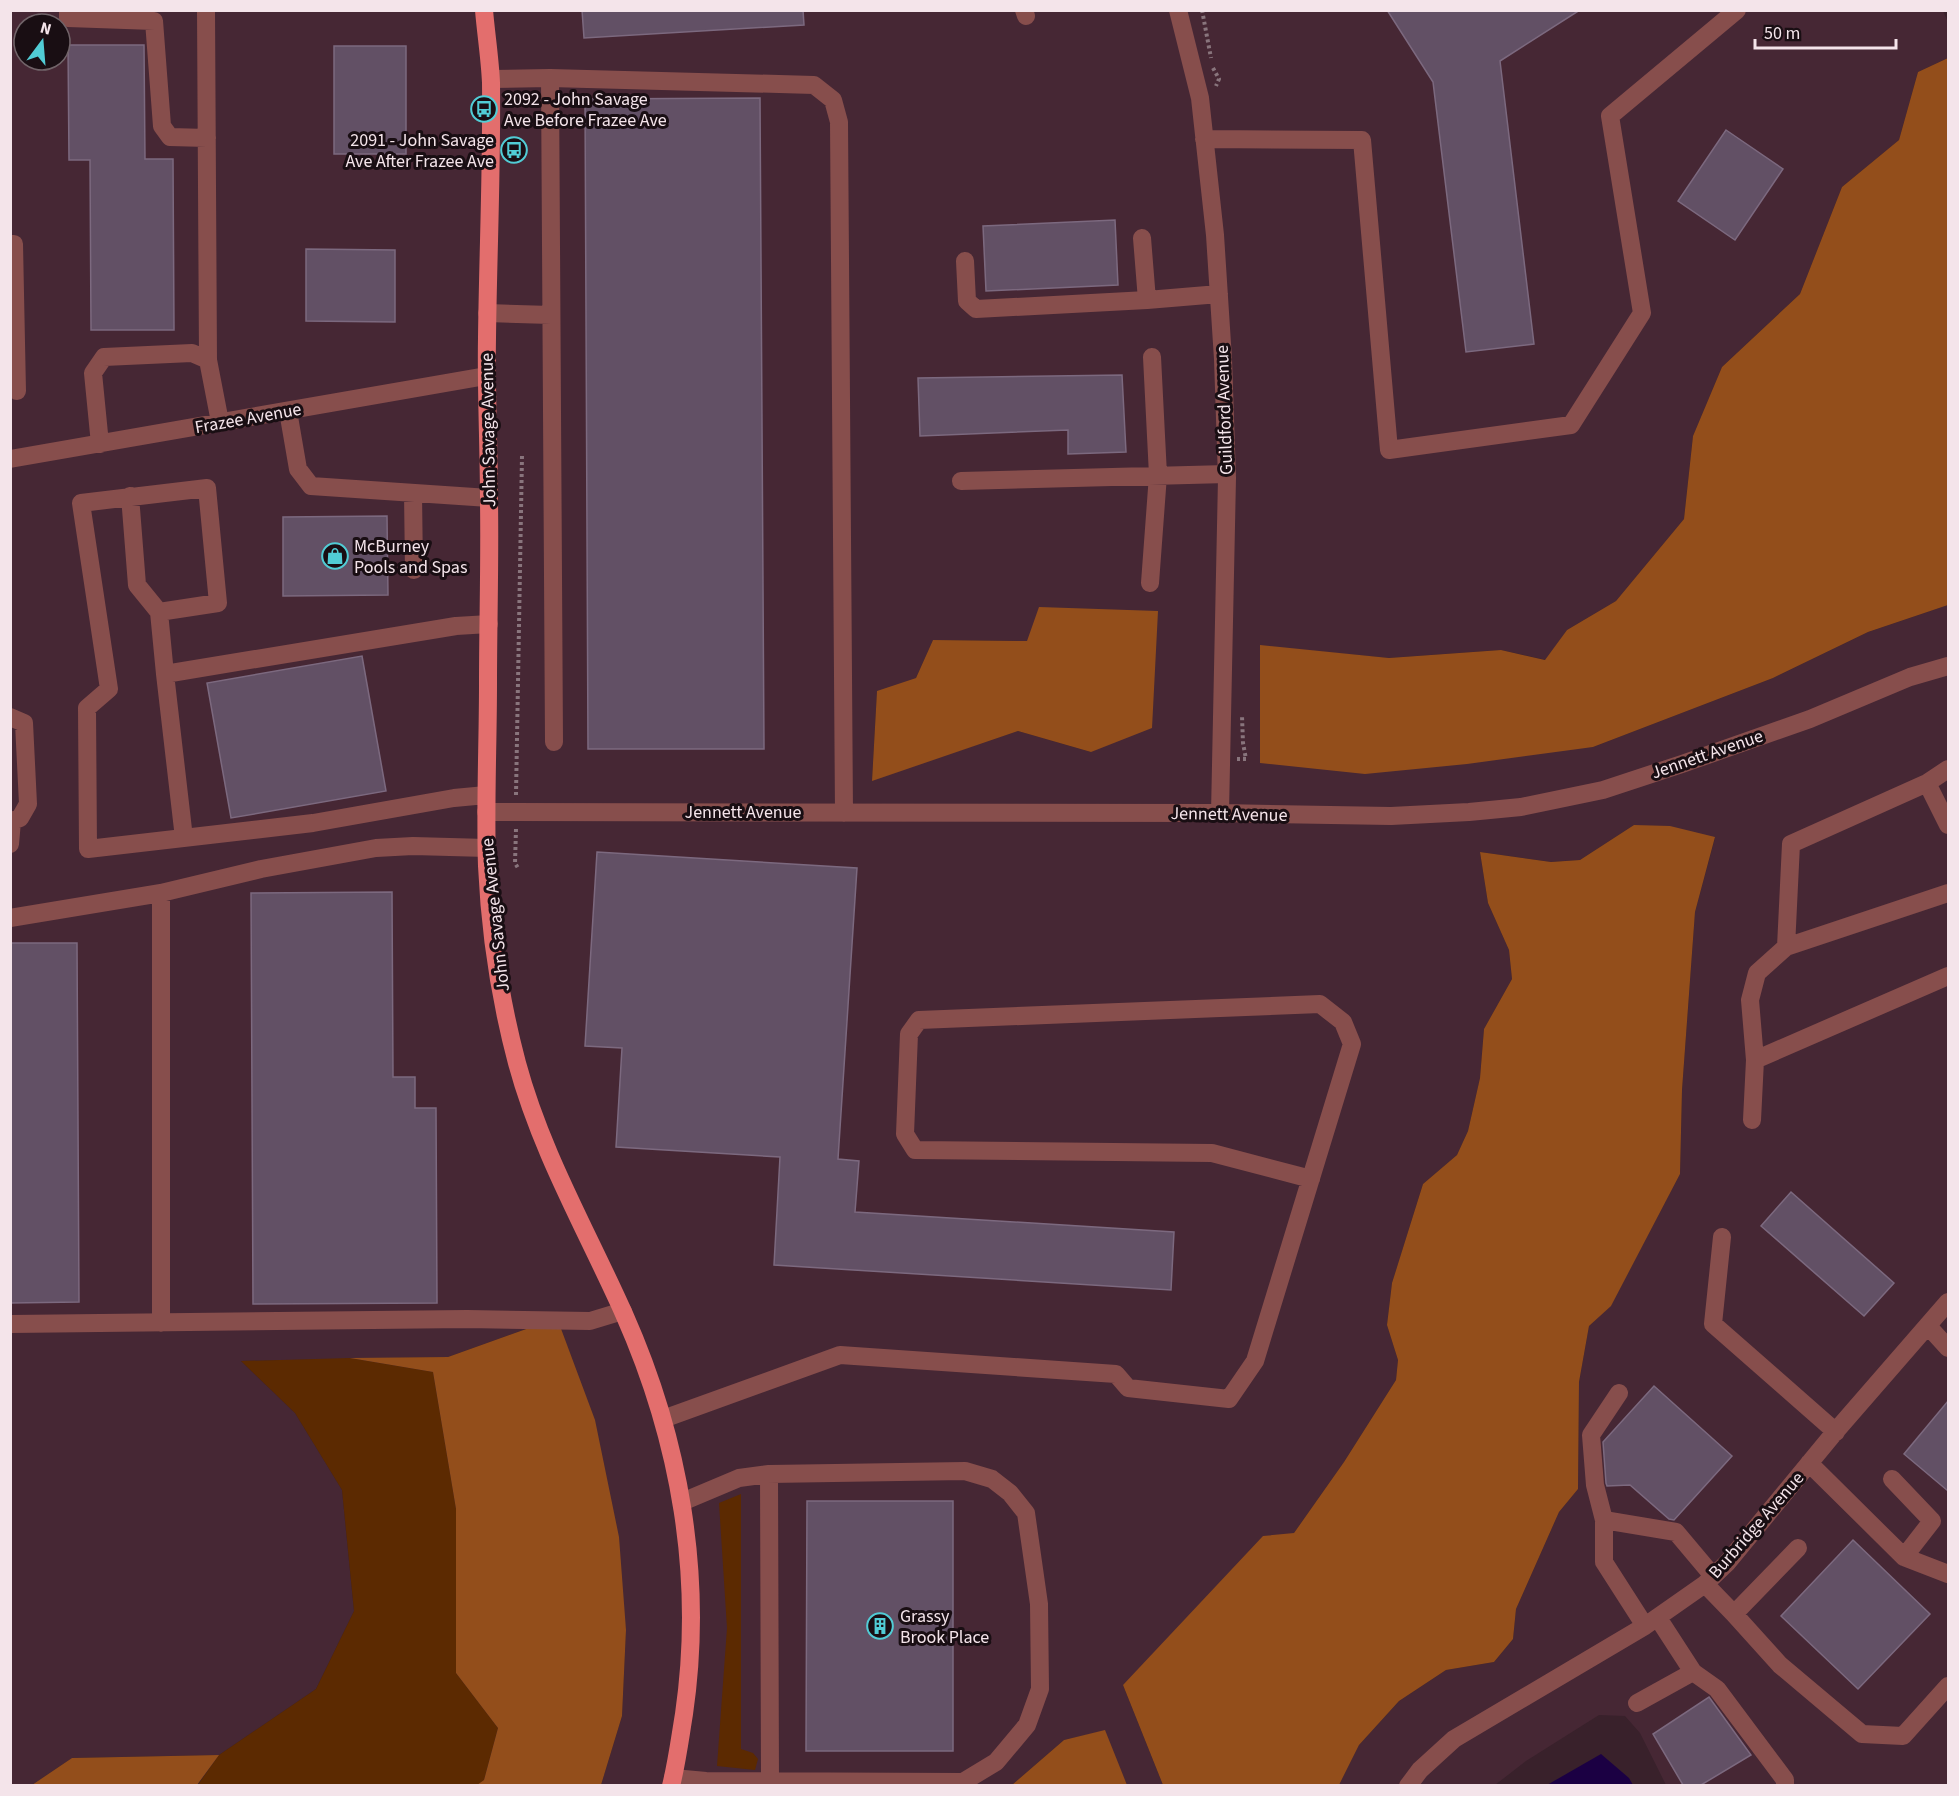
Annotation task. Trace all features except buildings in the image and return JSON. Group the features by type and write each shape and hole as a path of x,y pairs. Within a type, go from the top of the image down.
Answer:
{"main road":[{"name":"John Savage Avenue","path":"484,10 491,79 486,376 489,498 486,803 490,903 503,1002 518,1067 538,1131 623,1311 648,1372 663,1419 682,1502 689,1570 690,1637 685,1703 672,1782"}],"street":[{"path":"68,10 68,18 154,16 162,126 170,137 207,138"},
{"path":"206,10 208,360 220,422"},
{"name":"Guildford Avenue","path":"1178,10 1200,98 1219,294 1227,474 1220,813"},
{"path":"1204,139 1362,140 1389,450 1571,425 1642,313 1610,116 1737,10"},
{"path":"491,79 550,78 814,85 833,100 839,122 844,813"},
{"path":"550,78 554,742"},
{"path":"1142,238 1147,300"},
{"path":"10,244 14,244 17,391"},
{"path":"965,261 967,301 976,309 1219,294"},
{"path":"487,313 552,315"},
{"path":"100,444 93,374 104,357 192,353 208,360"},
{"path":"1150,583 1158,475 1152,357"},
{"name":"Frazee Avenue","path":"10,459 486,376"},
{"path":"288,411 298,469 312,486 489,498"},
{"path":"961,481 1227,474"},
{"path":"159,612 218,603 207,488 130,496 137,585 159,612 184,838"},
{"path":"414,493 414,570"},
{"name":"Jennett Avenue","path":"130,496 81,503 109,689 87,708 88,849 313,823 454,798 486,803 516,812 1220,813 1391,816 1521,807 1603,790 1671,768 1810,719 1910,677 1948,666"},
{"path":"165,674 456,626 489,624"},
{"path":"10,717 24,723 28,804 20,818 12,821 10,844"},
{"path":"1786,947 1791,844 1927,783 1948,770"},
{"path":"1927,783 1948,825"},
{"path":"10,918 160,893 261,868 376,848 413,846 487,848"},
{"path":"160,893 161,1323"},
{"path":"1752,1120 1755,1060 1750,1000 1758,973 1786,947 1948,893"},
{"path":"1755,1060 1948,976"},
{"path":"663,1419 840,1355 1116,1374 1128,1388 1229,1399 1255,1361 1311,1179 1352,1044 1344,1023 1320,1004 919,1020 909,1034 905,1134 915,1150 1212,1153 1311,1179"},
{"path":"1722,1237 1713,1324 1836,1432"},
{"name":"Burbridge Avenue","path":"1408,1785 1419,1770 1454,1739 1652,1622 1709,1580 1727,1563 1809,1463 1948,1302"},
{"path":"10,1324 467,1319 590,1321 623,1311"},
{"path":"1928,1326 1948,1348"},
{"path":"1618,1393 1591,1435 1595,1485 1604,1520 1604,1562 1693,1672 1717,1689 1785,1780 1785,1785"},
{"path":"1809,1463 1904,1557 1948,1574"},
{"path":"672,1782 963,1782 996,1762 1027,1725 1040,1689 1039,1604 1026,1513 1010,1493 992,1479 965,1471 769,1474 739,1478 682,1502"},
{"path":"769,1474 770,1782"},
{"path":"1892,1479 1932,1521 1904,1557"},
{"path":"1604,1520 1676,1532 1734,1614 1780,1665 1862,1734 1903,1736 1948,1686"},
{"path":"1734,1614 1798,1548"},
{"path":"1637,1703 1693,1672"}],"path":[{"path":"518,868 515,863 522,456"}],"shaded area":[{"path":"11,11 1943,11 1948,22 1948,58 1918,72 1899,140 1842,187 1800,294 1722,367 1693,436 1684,519 1616,601 1567,630 1546,660 1501,650 1389,658 1260,646 1261,763 1593,747 1773,678 1868,632 1948,605 1948,1785 1666,1785 1640,1733 1625,1716 1599,1715 1526,1761 1495,1785 1339,1785 1359,1745 1399,1701 1446,1670 1494,1662 1513,1639 1516,1609 1559,1512 1578,1489 1579,1382 1589,1326 1611,1305 1680,1174 1682,1090 1695,912 1715,838 1634,825 1580,860 1551,862 1480,852 1488,903 1509,950 1512,979 1484,1029 1480,1078 1468,1131 1457,1155 1423,1184 1392,1283 1387,1325 1398,1360 1396,1380 1344,1462 1294,1533 1123,1685 1163,1785 1127,1785 1104,1731 1064,1740 1012,1785 601,1785 622,1716 626,1630 557,1318 448,1357 241,1361 295,1413 342,1490 354,1611 316,1689 219,1755 72,1758 32,1785 11,1786","holes":["933,640 1027,641 1091,752 1018,731 872,780 877,692 916,678"]},
{"path":"1948,58 1948,605 1868,632 1773,678 1593,747 1467,764 1365,774 1260,763 1260,645 1389,658 1501,650 1545,660 1567,630 1616,601 1684,519 1693,436 1722,367 1800,294 1842,187 1899,140 1918,72"},
{"path":"1039,607 1158,611 1152,728 1091,752 1018,731 872,781 877,691 916,678 933,640 1027,641"},
{"path":"1634,825 1670,826 1715,837 1695,912 1682,1090 1680,1174 1611,1306 1589,1326 1579,1382 1578,1489 1559,1512 1516,1609 1513,1639 1494,1662 1446,1670 1399,1701 1359,1745 1339,1785 1163,1785 1123,1685 1263,1536 1294,1533 1344,1462 1396,1380 1398,1360 1387,1325 1392,1283 1423,1184 1457,1155 1468,1131 1480,1078 1484,1029 1512,979 1509,950 1488,903 1480,852 1551,862 1580,860"},
{"path":"557,1318 595,1420 619,1537 626,1630 622,1716 601,1785 477,1785 484,1780 498,1728 456,1673 456,1509 433,1372 350,1358 448,1357"},
{"path":"350,1358 433,1372 456,1509 456,1673 498,1728 484,1780 477,1786 197,1786 219,1755 316,1689 354,1611 342,1490 295,1413 241,1361"},
{"path":"741,1494 741,1749 753,1753 758,1759 755,1770 717,1766 727,1628 719,1503"},
{"path":"1105,1730 1127,1785 1012,1785 1064,1740"},
{"path":"1601,1754 1629,1778 1633,1785 1547,1785"},
{"path":"219,1755 197,1785 32,1785 72,1758"}],"place":[{"name":"2092 - John Savage Ave Before Frazee Ave","path":"484,109"},
{"name":"2091 - John Savage Ave After Frazee Ave","path":"514,150"},
{"name":"McBurney Pools and Spas","path":"335,556"},
{"name":"Grassy Brook Place","path":"880,1626"}]}
